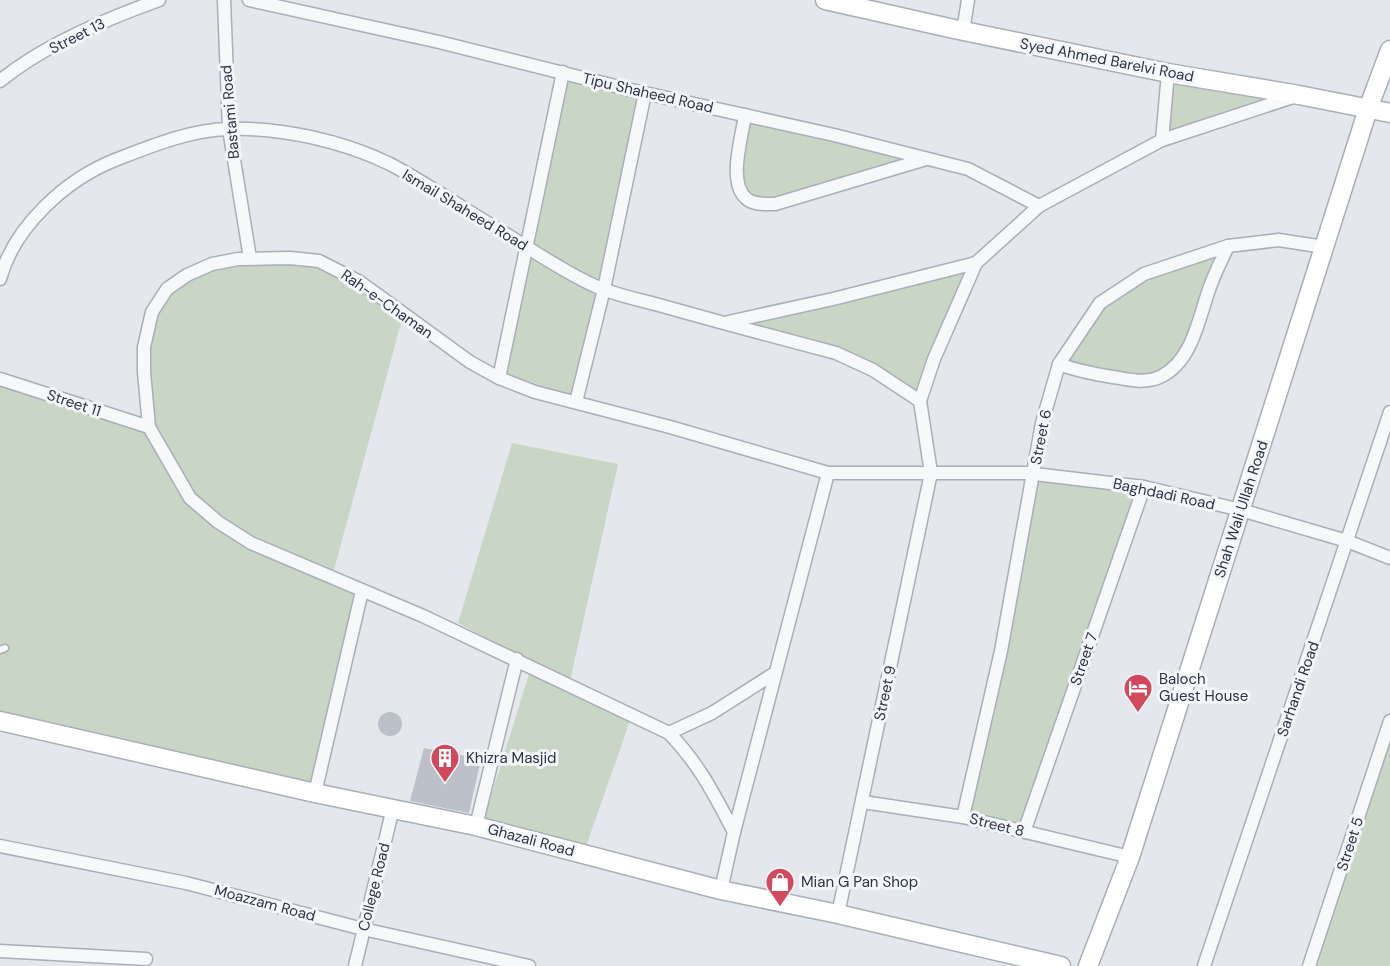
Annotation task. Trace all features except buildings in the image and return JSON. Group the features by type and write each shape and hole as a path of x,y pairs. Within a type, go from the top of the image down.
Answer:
{"main road":[{"name":"Syed Ahmed Barelvi Road","path":"825,0 1168,73 1299,95 1390,114"},
{"name":"Shah Wali Ullah Road","path":"1088,966 1130,857 1368,110 1390,50"},
{"name":"Ghazali Road","path":"0,721 315,793 476,825 721,890 838,914 1061,966"}],"street":[{"name":"Street 13","path":"0,81 62,42 122,13 159,0"},
{"name":"Bastami Road","path":"224,0 229,129 250,258"},
{"name":"Tipu Shaheed Road","path":"249,0 439,42 968,169 1039,206"},
{"path":"963,31 968,0"},
{"path":"499,378 563,72"},
{"path":"1162,140 1168,73"},
{"path":"576,402 604,289 645,93"},
{"path":"931,473 920,401 934,359 976,263 1039,206 1162,140 1299,95"},
{"path":"745,116 736,171 737,185 745,198 754,203 775,204 927,159"},
{"name":"Ismail Shaheed Road","path":"0,279 2,263 25,231 45,207 73,183 107,164 159,143 229,129 300,135 347,146 390,164 594,286 724,323 833,299 976,263"},
{"name":"Street 6","path":"963,817 1001,651 1042,423 1059,364 1100,303 1144,274 1228,246 1280,240 1324,247"},
{"path":"1059,364 1078,371 1126,379 1147,381 1162,376 1177,365 1188,346 1200,320 1210,286 1228,246"},
{"name":"Rah-e-Chaman","path":"734,832 707,779 669,733 423,616 251,543 218,522 190,498 149,427 144,347 152,312 167,289 187,274 212,264 250,258 319,261 360,282 470,362 499,378 535,392 828,473 931,473"},
{"path":"724,323 836,353 873,370 920,401"},
{"name":"Street 11","path":"0,379 149,427"},
{"name":"Sarhandi Road","path":"1204,966 1390,412"},
{"path":"721,890 734,832 828,473"},
{"name":"Baghdadi Road","path":"931,473 1034,473 1144,487 1241,510 1347,541 1390,558"},
{"name":"Street 9","path":"838,914 931,473"},
{"name":"Street 7","path":"1024,832 1144,487"},
{"path":"315,793 362,591"},
{"path":"476,825 517,659"},
{"path":"669,733 712,713 776,673"},
{"name":"Street 5","path":"1309,966 1390,721"},
{"name":"Street 8","path":"863,802 963,817 1130,857"},
{"name":"College Road","path":"355,966 393,808"},
{"name":"Moazzam Road","path":"0,846 186,883 363,929 529,966"},
{"path":"0,951 146,959"}],"green space":[{"path":"563,72 645,93 576,402 532,390 497,371"},
{"path":"1168,73 1299,95 1162,140"},
{"path":"745,115 927,159 775,204 754,203 736,171"},
{"path":"1228,246 1177,365 1147,381 1059,364 1100,303 1144,274"},
{"path":"236,261 314,261 404,312 332,577 368,593 319,794 0,719 0,383 153,434 145,380 154,317 169,294 190,276"},
{"path":"976,263 921,405 873,370 724,323"},
{"path":"512,443 618,464 570,681 458,623"},
{"path":"1026,473 1144,487 1024,832 963,817"},
{"path":"530,671 631,718 584,852 483,822"},
{"path":"1390,721 1390,966 1309,966"}],"place":[{"name":"Baloch Guest House","path":"1138,714"},
{"name":"Khizra Masjid","path":"445,784"},
{"name":"Mian G Pan Shop","path":"780,908"}]}
